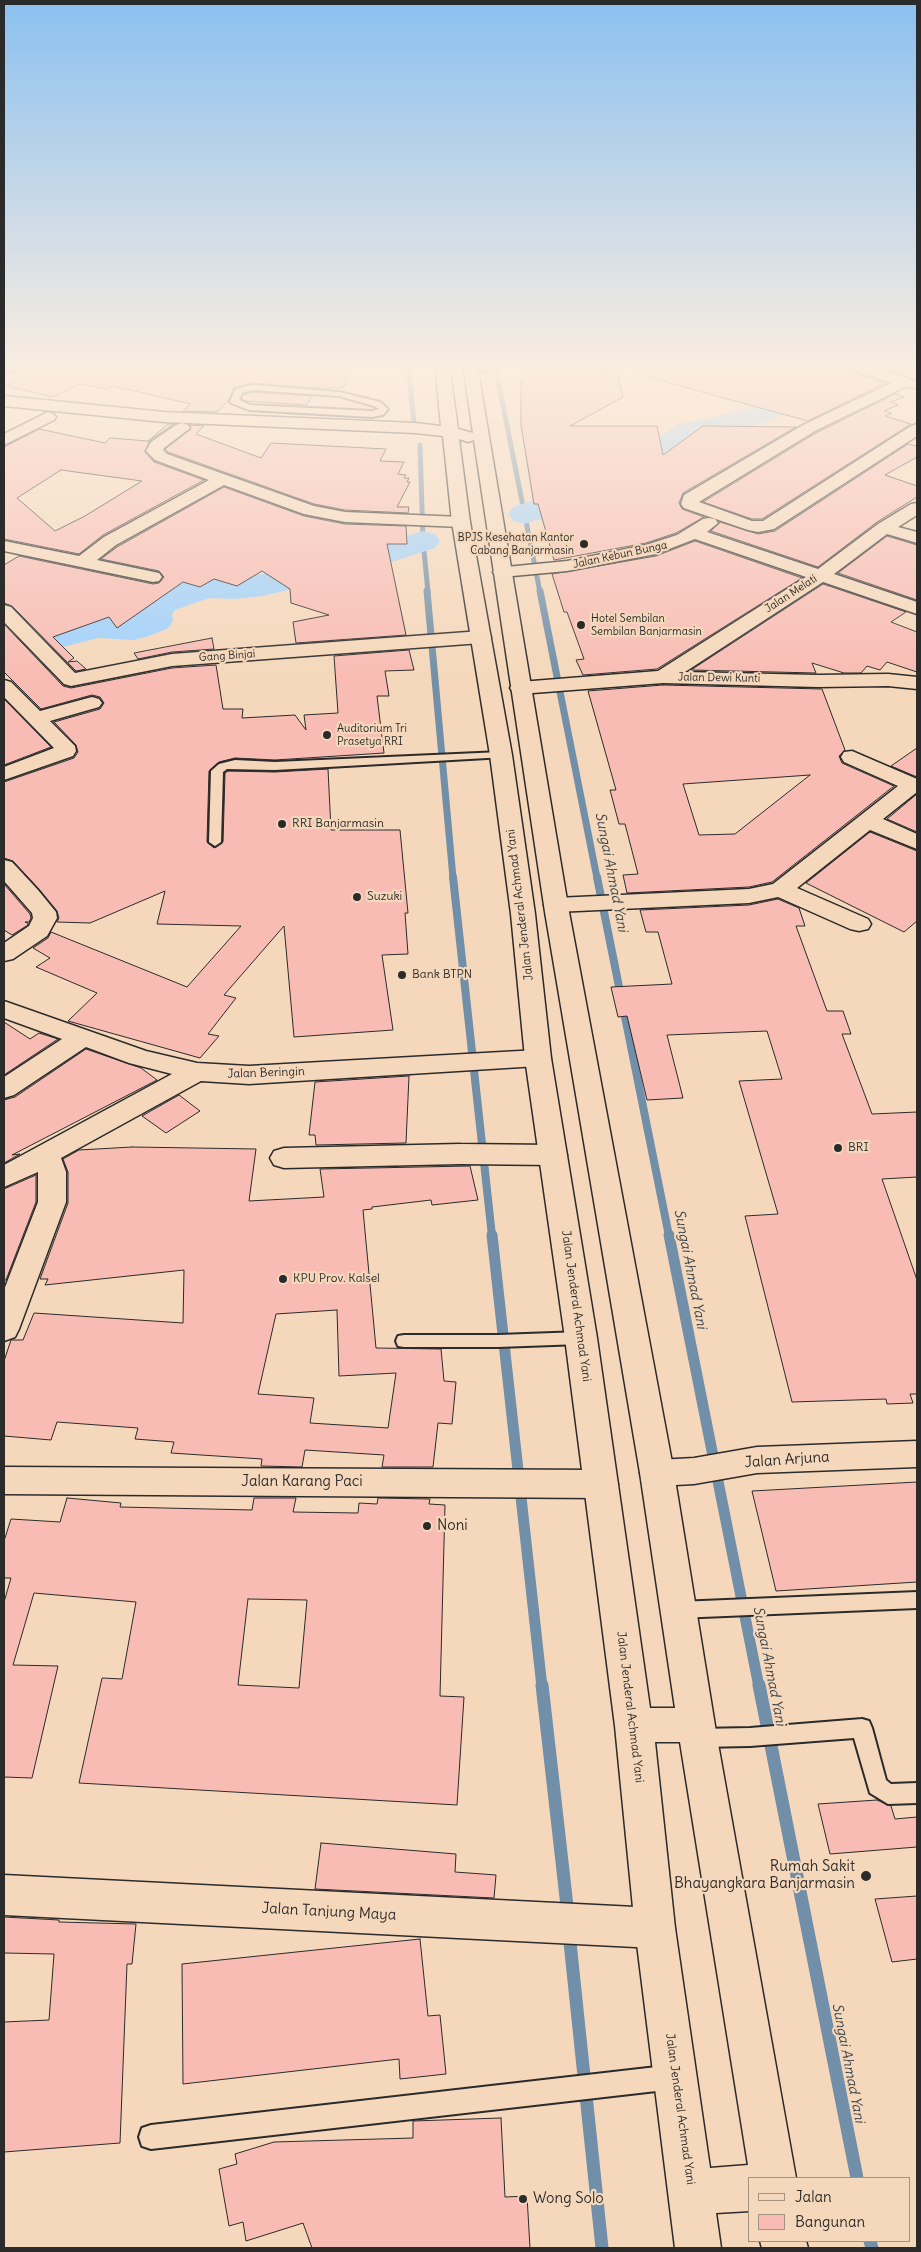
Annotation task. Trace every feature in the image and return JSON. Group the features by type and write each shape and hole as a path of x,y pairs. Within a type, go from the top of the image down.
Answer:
{"main road":[{"path":"197,470 310,510 345,517 462,522"},
{"name":"Jalan Jenderal Achmad Yani","path":"455,470 501,755 523,914 538,1058 581,1338 601,1484 634,1726 655,1928 698,2248"},
{"path":"490,470 523,571 556,908 657,1473 696,1731 773,2177"},
{"path":"739,470 690,500 690,504 754,527 770,524 851,470"},
{"path":"81,563 110,541 222,479"},
{"name":"Jalan Melati","path":"663,677 820,576 884,528 917,508"},
{"name":"Jalan Kebun Bunga","path":"523,571 593,562 643,552 670,544 694,533 720,516"},
{"path":"884,528 917,538"},
{"path":"694,533 917,608"},
{"path":"4,546 153,577"},
{"path":"4,611 99,710 36,718"},
{"name":"Gang Binjai","path":"71,680 144,664 172,660 481,636"},
{"name":"Jalan Dewi Kunti","path":"534,686 663,677 818,681 888,680 917,683"},
{"path":"4,686 64,746 64,751 4,774"},
{"path":"523,914 590,903 749,896 781,888 914,785 852,757"},
{"path":"868,821 917,842"},
{"path":"4,867 44,912 45,918 38,931 4,954"},
{"path":"781,888 859,924"},
{"name":"Jalan Beringin","path":"4,1009 138,1057 197,1072 249,1075 538,1058"},
{"path":"4,1089 82,1038"},
{"path":"4,1176 197,1072"},
{"path":"4,1329 52,1202 52,1172 45,1154"},
{"path":"284,1158 553,1154"},
{"name":"Jalan Arjuna","path":"657,1473 694,1470 758,1460 917,1454"},
{"name":"Jalan Karang Paci","path":"4,1480 601,1484"},
{"path":"634,1726 696,1731"},
{"name":"Jalan Tanjung Maya","path":"4,1895 655,1928"},
{"path":"691,2192 748,2188"}],"lane":[{"path":"215,842 216,771 223,766 235,764 295,765 501,755"},
{"path":"404,1341 498,1341 581,1338"},
{"path":"678,1610 917,1600"},
{"path":"696,1731 750,1737 862,1728 877,1786 888,1794 917,1793"},
{"path":"151,2137 557,2089 675,2077"}],"building":[{"path":"4,470 61,470 17,498 55,531 85,516 142,481 62,470 176,470 204,480 103,535 79,554 4,539"},
{"path":"219,470 400,470 398,474 406,475 404,478 409,478 407,482 410,482 397,507 409,507 408,513 345,510 314,504"},
{"path":"528,470 722,470 683,493 679,503 682,509 704,517 676,533 646,543 554,560 538,504 534,504"},
{"path":"755,470 839,470 762,519 752,519 703,502"},
{"path":"868,470 894,470 885,475 917,486 917,497 877,522 818,567 711,531 720,522 758,534 775,531"},
{"path":"224,487 304,516 345,524 406,526 407,544 387,544 406,635 296,643 293,622 329,615 291,603 290,589 262,571 237,586 214,579 200,587 183,582 117,628 109,617 53,637 74,658 68,662 77,661 86,669 76,671 12,606 4,603 4,565 19,556 153,584 159,583 164,577 159,571 101,559 117,547"},
{"path":"887,536 917,545 917,600 838,573"},
{"path":"695,541 802,578 657,669 583,675 576,660 584,659 567,612 564,612 552,574 656,556"},
{"path":"823,584 906,612 891,622 917,632 917,672 887,662 880,670 867,666 861,673 844,673 812,663 816,673 691,670"},
{"path":"4,624 63,686 71,688 172,668 216,665 223,709 243,709 242,718 295,715 306,730 304,715 338,713 334,656 409,650 414,670 385,671 389,696 377,696 384,753 275,760 235,758 219,762 209,771 207,842 214,848 223,842 225,773 228,771 275,772 328,769 331,830 400,830 408,913 405,913 408,954 382,955 393,1030 294,1037 284,926 224,995 236,998 208,1034 219,1036 200,1058 68,1021 97,993 36,967 50,958 33,948 48,938 51,932 187,987 241,926 157,924 165,891 90,923 57,922 59,918 57,911 39,889 13,861 4,858 4,782 74,758 78,752 76,745 54,722 100,709 104,703 100,697 92,695 41,709 4,672"},
{"path":"212,638 214,649 172,652 138,659 134,653"},
{"path":"663,685 822,689 845,750 839,756 842,763 894,786 772,882 749,887 627,893 623,875 638,874 625,824 619,824 610,790 616,790 588,691","holes":["810,775 735,834 699,835 683,784"]},
{"path":"4,699 51,747 4,765"},
{"path":"917,748 917,777 891,766"},
{"path":"917,794 917,832 887,819"},
{"path":"870,832 917,851 917,921 904,932 806,883"},
{"path":"4,884 30,914 31,918 29,922 25,922 28,925 12,935 4,930"},
{"path":"778,899 799,908 805,926 796,926 827,1011 843,1011 851,1034 842,1034 872,1114 917,1112 917,1177 882,1179 917,1280 917,1394 910,1394 913,1403 887,1404 886,1399 792,1402 745,1216 778,1214 739,1081 782,1079 767,1031 667,1035 683,1098 647,1100 627,1016 618,1017 611,987 672,984 658,932 646,932 640,910 749,905"},
{"path":"4,1022 30,1039 39,1033 58,1039 4,1075"},
{"path":"86,1049 141,1068 157,1080 12,1155 20,1154 4,1163 4,1100 15,1097"},
{"path":"409,1076 406,1143 316,1145 315,1135 309,1135 315,1082"},
{"path":"179,1095 200,1111 166,1133 142,1116"},
{"path":"132,1147 256,1149 249,1201 324,1197 320,1169 470,1166 478,1200 432,1205 431,1200 372,1207 372,1209 363,1210 376,1348 441,1349 444,1381 456,1382 452,1424 438,1423 433,1467 382,1467 384,1455 305,1450 302,1467 261,1466 262,1459 171,1453 174,1442 135,1439 138,1428 57,1422 51,1440 4,1436 4,1361 11,1340 23,1340 34,1313 183,1323 184,1270 45,1285 48,1279 40,1279 68,1203 68,1172 63,1159 79,1150","holes":["337,1310 339,1376 396,1373 388,1428 310,1423 314,1398 258,1394 276,1314"]},
{"path":"36,1175 36,1202 6,1280 4,1280 4,1189"},
{"path":"917,1482 917,1582 776,1591 752,1491"},
{"path":"67,1498 121,1503 120,1507 252,1510 254,1498 296,1498 293,1512 358,1513 359,1503 377,1504 378,1498 430,1499 429,1504 445,1505 440,1696 464,1697 457,1805 79,1783 102,1678 122,1679 136,1602 34,1593 13,1665 58,1666 32,1778 4,1777 4,1602 11,1578 4,1578 4,1541 11,1519 60,1522","holes":["248,1599 307,1600 299,1688 238,1685"]},
{"path":"877,1800 891,1806 895,1819 917,1817 917,1847 830,1854 818,1804"},
{"path":"321,1843 456,1854 455,1872 496,1875 494,1898 315,1889"},
{"path":"917,1896 917,1959 892,1962 875,1899"},
{"path":"4,1917 59,1920 59,1922 136,1924 132,1964 127,1964 120,2143 4,2152 4,2022 49,2020 54,1954 4,1953"},
{"path":"420,1939 428,2016 440,2015 446,2074 400,2079 399,2059 183,2084 182,1964"},
{"path":"501,2118 505,2197 527,2196 530,2248 312,2248 303,2223 246,2241 243,2222 229,2226 219,2169 237,2164 235,2154 274,2142 413,2138 413,2121"}],"waterway":[{"name":"Sungai Ahmad Yani","path":"421,470 423,541 428,592"},
{"name":"Sungai Ahmad Yani","path":"516,470 540,592"},
{"path":"525,514 575,497 623,476 632,470"},
{"path":"4,651 97,627 133,629 154,621 153,614 162,602 187,593 211,587 234,588 263,585 348,564 423,541"},
{"name":"Sungai Ahmad Yani","path":"427,591 453,878"},
{"name":"Sungai Ahmad Yani","path":"540,591 597,878"},
{"name":"Sungai Ahmad Yani","path":"453,877 492,1236"},
{"name":"Sungai Ahmad Yani","path":"597,877 669,1236"},
{"name":"Sungai Ahmad Yani","path":"492,1235 542,1687"},
{"name":"Sungai Ahmad Yani","path":"669,1235 759,1687"},
{"name":"Sungai Ahmad Yani","path":"542,1685 568,1915"},
{"name":"Sungai Ahmad Yani","path":"759,1685 857,2177"},
{"name":"Sungai Ahmad Yani","path":"569,1933 602,2248"},
{"name":"Sungai Ahmad Yani","path":"870,2242 872,2248"}],"place":[{"name":"BPJS Kesehatan Kantor Cabang Banjarmasin","path":"584,544"},
{"name":"Hotel Sembilan Sembilan Banjarmasin","path":"581,625"},
{"name":"Auditorium Tri Prasetya RRI","path":"327,735"},
{"name":"RRI Banjarmasin","path":"282,824"},
{"name":"Suzuki","path":"357,897"},
{"name":"Bank BTPN","path":"402,975"},
{"name":"BRI","path":"838,1148"},
{"name":"KPU Prov. Kalsel","path":"283,1279"},
{"name":"Noni","path":"427,1526"},
{"name":"Rumah Sakit Bhayangkara Banjarmasin","path":"866,1876"},
{"name":"Wong Solo","path":"523,2199"}]}
